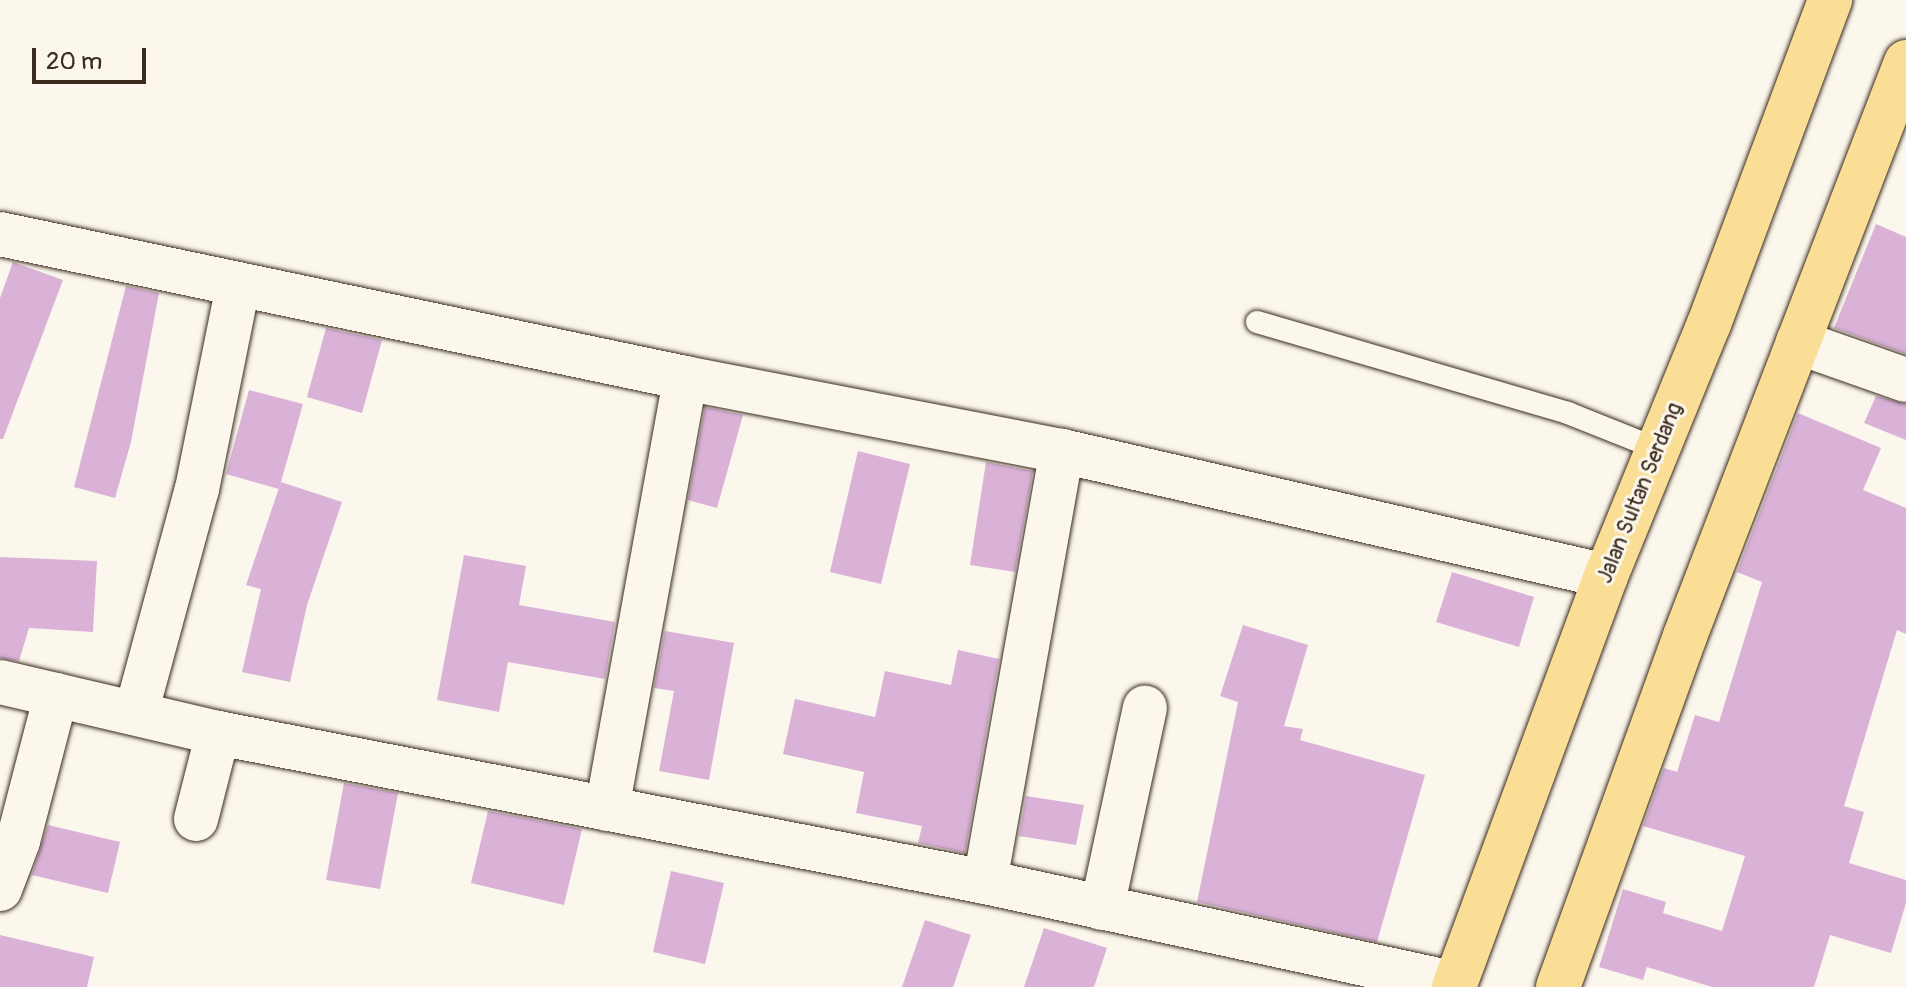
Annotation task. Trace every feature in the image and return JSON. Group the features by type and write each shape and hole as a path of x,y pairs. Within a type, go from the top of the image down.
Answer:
{"highway":[{"name":"Jalan Sultan Serdang","path":"1455,986 1606,576 1709,324 1830,0"},
{"path":"1558,987 1685,636 1906,62"}],"street":[{"path":"0,234 685,378 1062,451 1606,576"},
{"path":"136,713 200,474 238,285"},
{"path":"1798,342 1906,380"},
{"path":"607,809 685,378"},
{"path":"985,882 1062,451"},
{"path":"0,682 218,733 985,882 1455,986"},
{"path":"0,889 18,841 56,695"},
{"path":"1102,908 1145,708"},
{"path":"196,819 218,733"}],"lane":[{"path":"1257,322 1568,413 1658,449"}],"building":[{"path":"1876,224 1906,237 1906,354 1834,328"},
{"path":"13,262 63,280 3,439 0,439 0,298"},
{"path":"126,286 159,293 131,442 115,498 74,487"},
{"path":"326,328 382,340 362,413 307,397"},
{"path":"249,390 303,404 279,489 226,474"},
{"path":"1876,396 1906,404 1906,440 1864,423"},
{"path":"705,407 743,415 717,508 688,500"},
{"path":"1798,413 1881,448 1863,490 1906,508 1906,634 1897,630 1844,806 1864,812 1849,863 1906,880 1906,903 1891,953 1830,935 1814,987 1712,987 1647,967 1643,980 1599,967 1623,889 1666,902 1663,913 1722,931 1745,856 1643,826 1664,768 1677,772 1695,715 1719,722 1762,582 1737,572"},
{"path":"858,451 910,464 881,584 830,572"},
{"path":"986,462 1033,471 1015,572 970,565"},
{"path":"281,482 342,502 307,605 290,682 242,672 261,589 246,585"},
{"path":"464,555 526,566 519,605 615,622 605,679 508,662 499,712 437,700"},
{"path":"0,557 97,561 93,632 29,628 19,661 0,658"},
{"path":"1452,572 1534,597 1519,647 1436,622"},
{"path":"1243,625 1308,645 1284,726 1303,729 1300,740 1425,775 1377,942 1197,902 1238,702 1220,696"},
{"path":"665,631 734,643 709,780 659,771 674,691 654,688"},
{"path":"958,650 999,659 965,853 918,843 922,826 856,813 864,772 783,754 795,699 875,717 885,671 951,685"},
{"path":"344,783 398,793 380,889 326,880"},
{"path":"1026,796 1084,805 1076,845 1019,836"},
{"path":"488,811 582,829 564,905 471,883"},
{"path":"48,825 120,842 108,893 32,875"},
{"path":"671,871 724,883 705,964 653,952"},
{"path":"925,920 971,935 953,987 902,987"},
{"path":"1044,928 1107,948 1094,987 1024,987"},
{"path":"0,935 94,957 87,987 0,987"}]}
